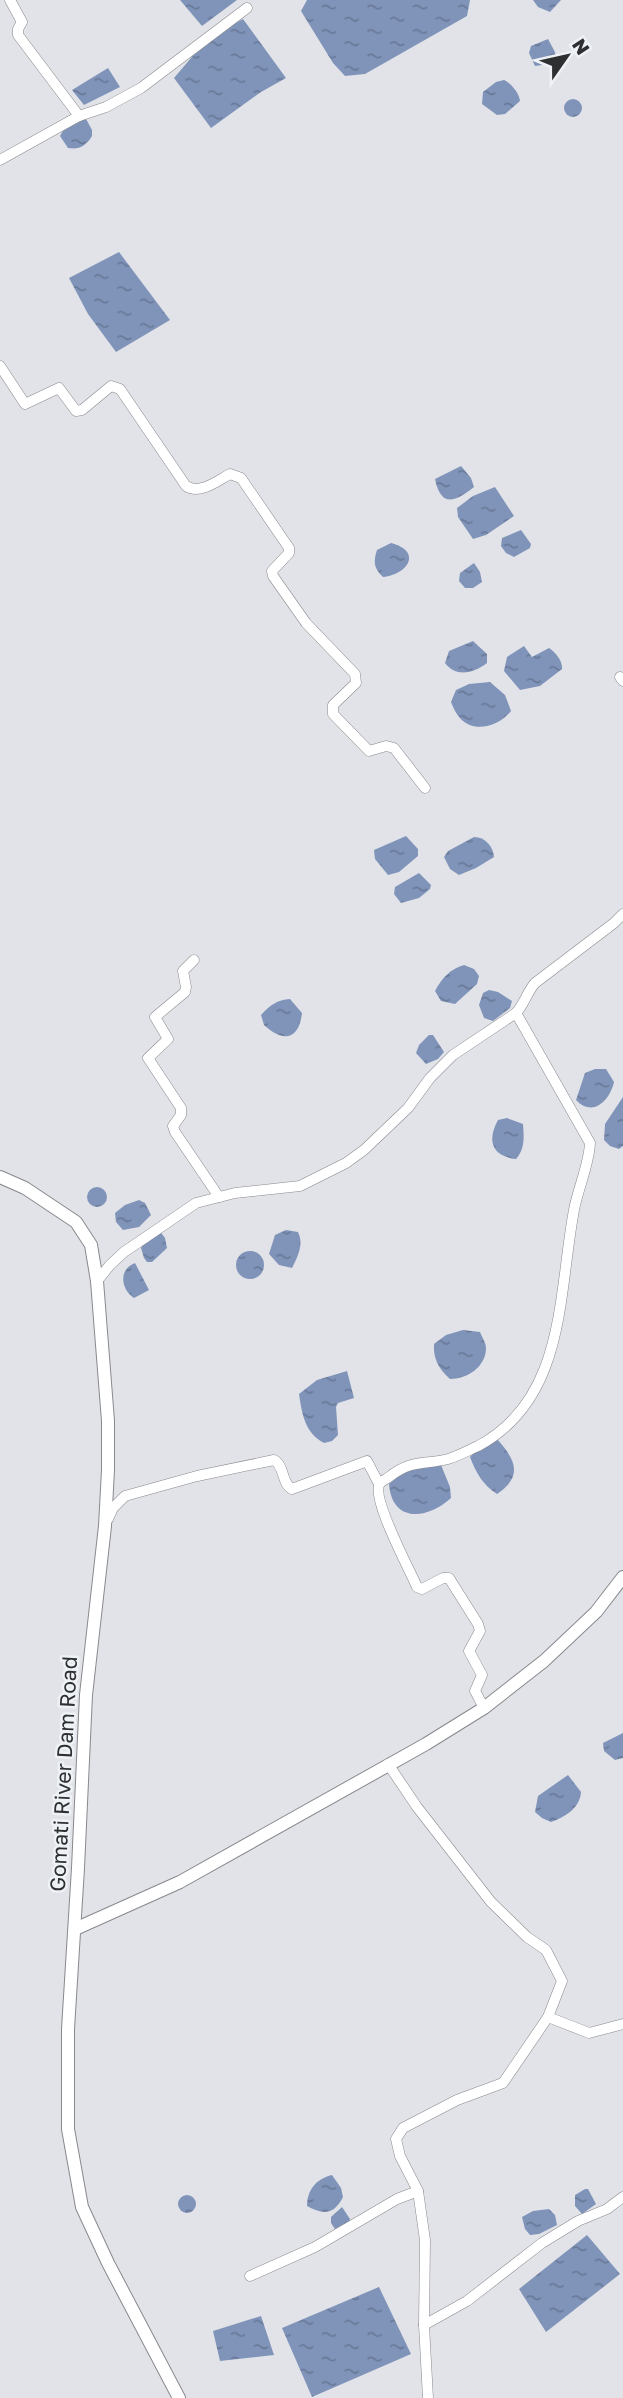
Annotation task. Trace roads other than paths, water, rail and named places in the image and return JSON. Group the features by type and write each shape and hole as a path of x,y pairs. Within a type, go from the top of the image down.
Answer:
{"main road":[{"name":"Gomati River Dam Road","path":"0,1177 25,1188 76,1223 91,1245 97,1281 108,1420 108,1470 105,1526 86,1695 68,2029 68,2116 82,2207 108,2263 179,2398"},
{"path":"75,1929 180,1882 426,1744 484,1708 544,1661 596,1612 623,1577"}],"street":[{"path":"10,0 22,22 18,35 79,116"},
{"path":"0,160 79,116 106,107 141,88 247,8"},
{"path":"0,366 25,404 59,388 76,411 82,410 111,386 116,386 186,486 199,490 230,474 241,478 289,548 289,553 274,566 273,576 306,623 355,674 356,682 332,705 333,714 369,751 386,746 394,748 425,788"},
{"path":"97,1281 110,1265 135,1244 196,1203 219,1197 300,1186 346,1163 364,1150 408,1108 430,1078 453,1055 516,1013 535,983 623,914"},
{"path":"194,960 183,971 185,992 155,1017 168,1039 150,1054 149,1061 181,1108 181,1115 173,1126 175,1132 219,1197"},
{"path":"379,1484 398,1469 419,1462 449,1459 479,1445 514,1419 528,1404 539,1383 555,1338 574,1210 590,1143 516,1013"},
{"path":"105,1526 113,1508 125,1496 197,1476 274,1460 280,1464 286,1485 292,1489 366,1461 370,1463 379,1484 378,1492 385,1515 417,1587 422,1589 443,1578 449,1578 478,1624 480,1631 469,1651 481,1675 475,1691 484,1708"},
{"path":"388,1764 417,1807 491,1902 527,1937 546,1950 562,1981 548,2017 503,2083 457,2100 403,2128 396,2139 400,2156 418,2191 425,2240 428,2398"},
{"path":"548,2017 589,2033 623,2024"},
{"path":"250,2276 314,2247 397,2199 418,2191"},
{"path":"425,2325 467,2301 542,2243 578,2221 607,2209 623,2197"}],"water":[{"path":"180,0 237,0 202,26"},
{"path":"307,0 470,0 467,16 365,74 345,76 333,63 301,11"},
{"path":"533,0 561,0 550,12 538,7"},
{"path":"243,19 286,78 261,92 211,128 174,78 208,38"},
{"path":"548,39 556,58 549,64 535,66 529,53 531,46"},
{"path":"108,68 120,87 84,105 72,90"},
{"path":"504,80 515,89 520,101 505,114 497,115 482,104 483,92 496,82"},
{"path":"573,99 579,102 582,108 579,114 573,117 567,114 564,108 567,102"},
{"path":"85,117 92,136 82,146 68,148 60,136 64,129"},
{"path":"119,252 170,320 116,352 88,314 69,278"},
{"path":"461,466 471,478 474,487 455,499 445,498 441,495 435,479"},
{"path":"495,487 514,516 486,535 473,539 458,517 457,508 473,496"},
{"path":"521,530 531,544 530,548 514,557 506,553 501,546 502,538"},
{"path":"391,543 406,551 408,562 400,572 383,577 376,568 376,554 377,550"},
{"path":"474,563 482,582 473,588 465,588 459,581 460,573"},
{"path":"473,641 487,654 487,663 465,672 449,668 445,663 449,651"},
{"path":"524,646 532,657 549,648 558,657 562,669 540,686 520,690 504,671 507,657"},
{"path":"490,682 505,695 511,711 493,724 472,726 457,715 451,702 456,690 469,684"},
{"path":"406,836 418,849 418,856 399,872 388,875 375,859 374,850"},
{"path":"474,837 488,843 494,857 459,875 450,869 444,857 448,851"},
{"path":"419,873 431,885 430,889 419,898 401,903 394,894 395,887"},
{"path":"464,965 474,969 479,976 477,984 455,1004 441,1001 435,991 438,986 451,972"},
{"path":"489,990 512,1001 510,1008 493,1021 484,1018 479,1005 483,993"},
{"path":"290,999 302,1013 293,1034 283,1036 264,1025 261,1015 274,1004"},
{"path":"429,1035 433,1035 444,1052 438,1059 426,1064 416,1053 419,1045"},
{"path":"606,1069 614,1082 605,1100 589,1107 576,1100 585,1073"},
{"path":"623,1097 623,1146 619,1149 604,1140 605,1124"},
{"path":"507,1118 523,1124 524,1138 516,1159 496,1151 492,1140 498,1120"},
{"path":"97,1187 104,1190 107,1197 104,1204 97,1207 90,1204 87,1197 90,1190"},
{"path":"139,1200 145,1203 151,1215 139,1227 123,1230 116,1222 115,1213 125,1205"},
{"path":"159,1230 165,1238 167,1248 152,1262 147,1262 141,1248 145,1241"},
{"path":"286,1230 298,1232 300,1241 292,1268 279,1265 269,1254 275,1235"},
{"path":"250,1251 260,1255 264,1265 260,1275 250,1279 240,1275 236,1265 240,1255"},
{"path":"135,1263 149,1290 134,1298 126,1290 123,1280 126,1270"},
{"path":"463,1330 480,1332 486,1346 485,1355 474,1371 463,1377 450,1379 438,1363 434,1344 446,1335"},
{"path":"347,1371 354,1398 338,1403 338,1435 332,1441 324,1443 312,1434 303,1416 299,1394 317,1380"},
{"path":"497,1439 512,1460 514,1474 511,1481 497,1494 480,1478 470,1457 476,1450"},
{"path":"441,1465 450,1487 451,1498 432,1511 422,1514 412,1514 397,1506 389,1484 395,1477 412,1467"},
{"path":"623,1733 623,1758 615,1760 604,1751 603,1743"},
{"path":"568,1775 581,1792 578,1803 566,1815 556,1820 551,1822 542,1818 535,1812 538,1796"},
{"path":"332,2175 341,2188 343,2197 340,2203 328,2212 307,2206 314,2186 321,2179"},
{"path":"588,2189 596,2204 582,2214 575,2206 575,2195"},
{"path":"183,2195 191,2195 196,2204 194,2211 183,2213 178,2208 178,2200"},
{"path":"342,2207 350,2219 335,2229 331,2217"},
{"path":"549,2209 555,2215 557,2225 539,2234 530,2235 525,2229 522,2217 533,2211"},
{"path":"587,2235 620,2274 546,2332 519,2289"},
{"path":"379,2287 411,2354 312,2397 282,2328"},
{"path":"261,2316 274,2355 220,2361 213,2331"}]}
